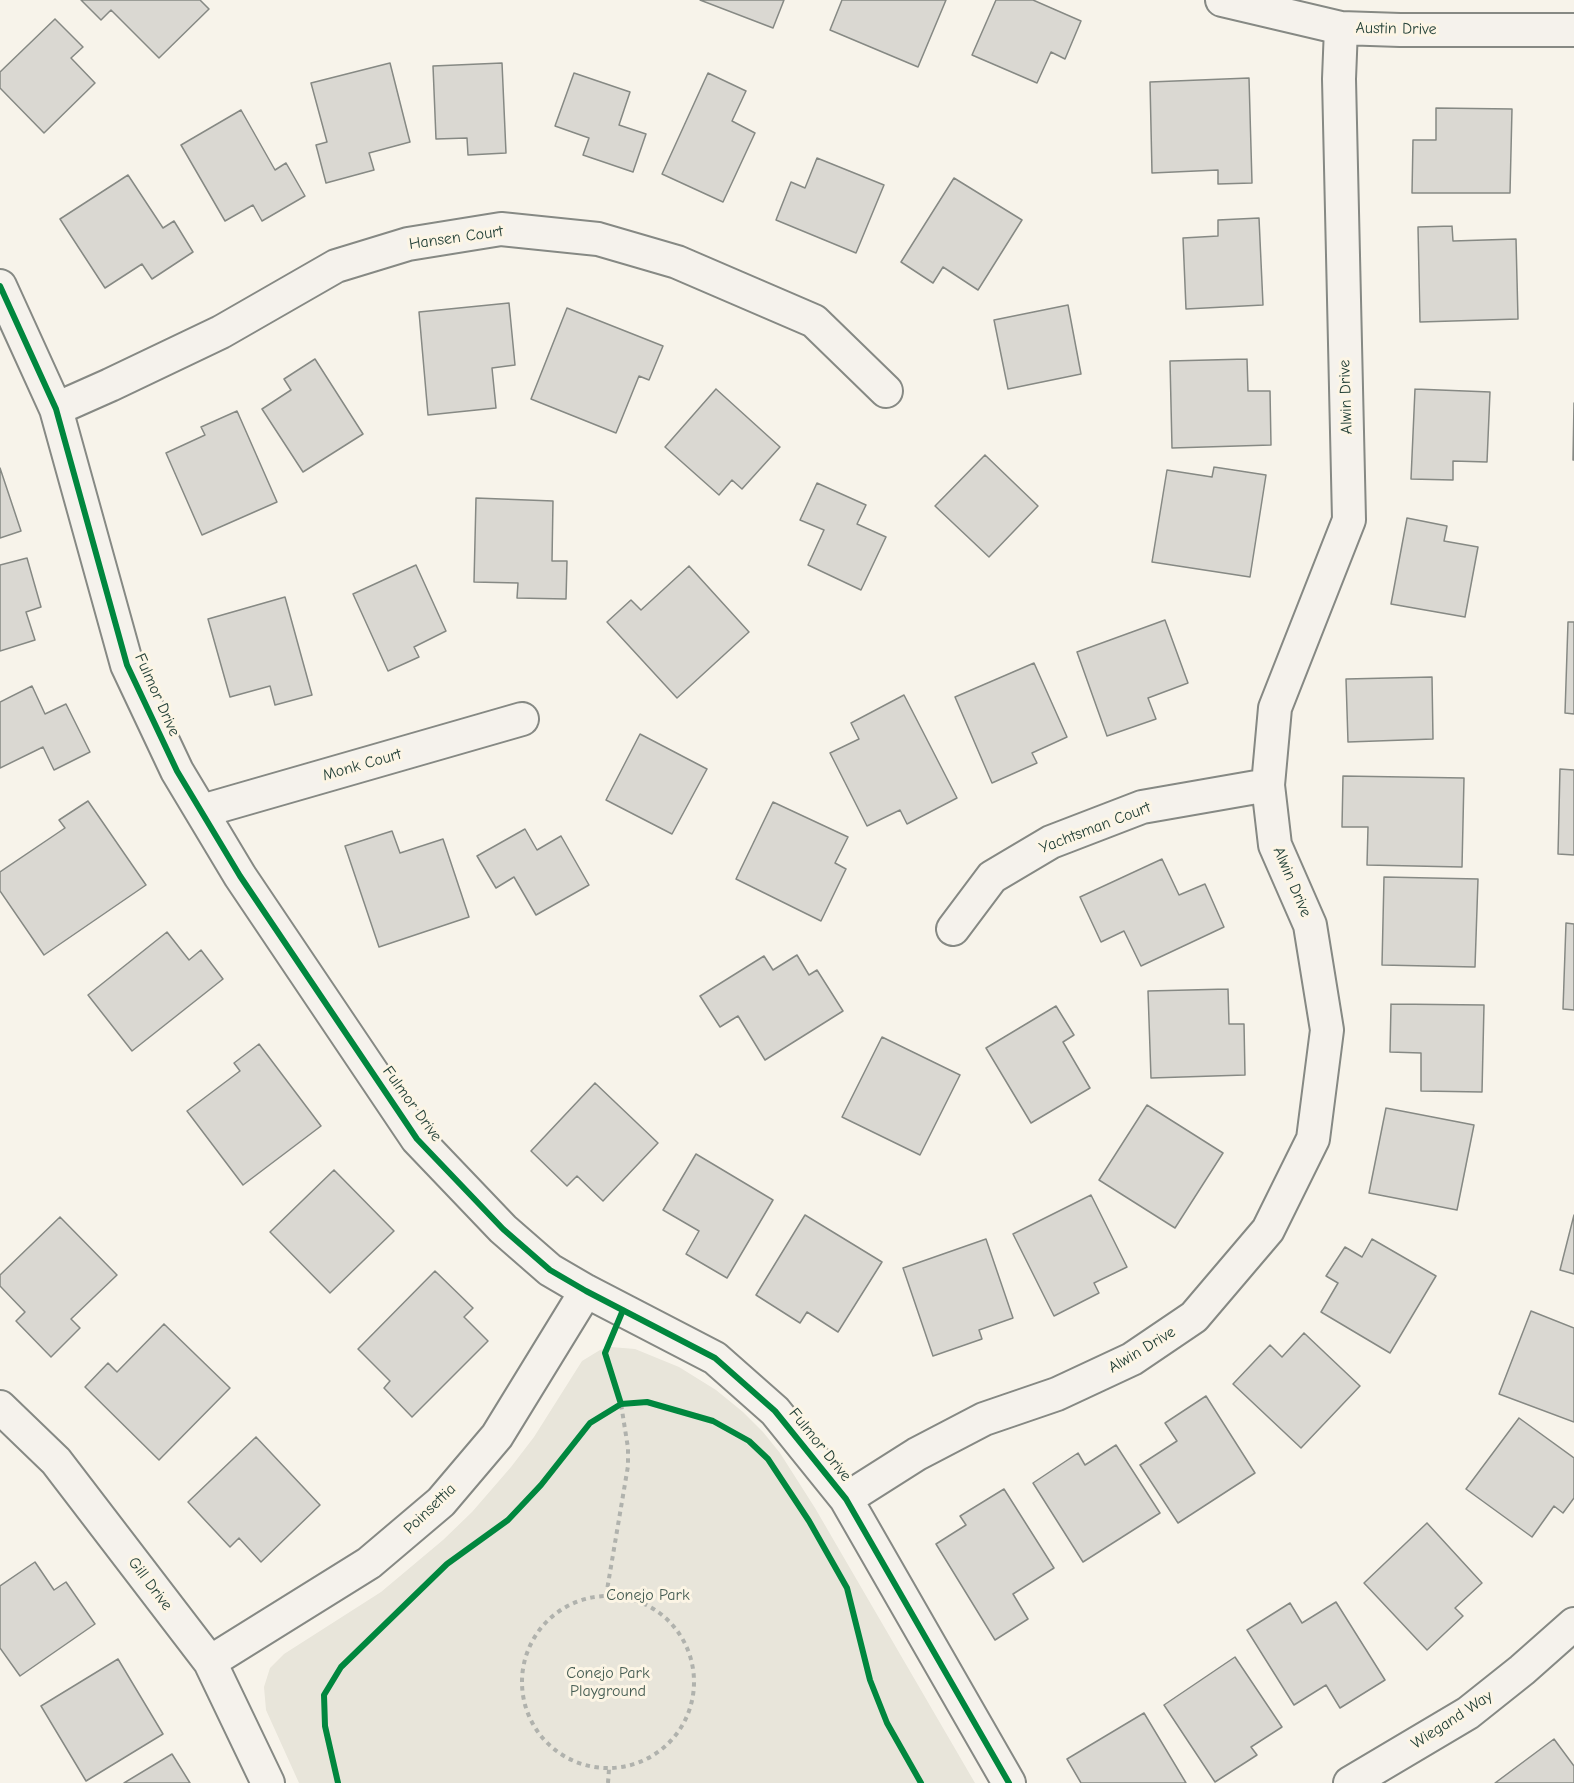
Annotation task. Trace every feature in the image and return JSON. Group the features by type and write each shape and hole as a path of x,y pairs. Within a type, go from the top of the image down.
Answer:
{"street":[{"name":"Austin Drive","path":"1222,0 1341,28 1574,30"},
{"name":"Alwin Drive","path":"846,1499 917,1454 984,1419 1057,1394 1132,1359 1194,1317 1268,1230 1313,1138 1327,1030 1310,925 1275,845 1268,785 1275,708 1349,520 1339,79 1341,28"},
{"name":"Hansen Court","path":"56,409 221,332 336,266 408,244 501,230 598,238 677,262 814,321 886,391"},
{"name":"Fulmor Drive","path":"0,286 56,409 127,665 177,771 240,876 417,1138 503,1228 550,1270 586,1292 715,1358 775,1411 846,1499 1009,1783"},
{"name":"Monk Court","path":"202,811 522,719"},
{"name":"Yachtsman Court","path":"953,929 992,877 1051,842 1142,807 1268,785"},
{"name":"Poinsettia","path":"210,1662 369,1563 441,1502 497,1436 586,1292"},
{"name":"Gill Drive","path":"0,1407 56,1461 210,1662 268,1783"},
{"name":"Wiegand Way","path":"1350,1783 1468,1713 1574,1624"}],"path":[{"path":"606,1596 628,1466 628,1448 618,1394"},
{"path":"614,1409 621,1404 630,1403"},
{"path":"606,1596 623,1597 640,1602 656,1610 670,1621 680,1633 687,1647 695,1675 690,1712 675,1738 659,1753 640,1763 609,1769 584,1766 559,1754 538,1733 528,1716 523,1698 522,1677 532,1642 552,1617 585,1599 606,1596"},
{"path":"608,1783 609,1769"}],"green space":[{"name":"Conejo Park","path":"611,1347 635,1349 679,1367 716,1390 763,1432 780,1453 815,1508 975,1783 299,1783 266,1710 264,1687 270,1668 284,1654 381,1592 443,1540 472,1512 511,1467 534,1437 582,1361 600,1350"}],"building":[{"path":"81,0 200,0 209,9 159,58 111,10 101,20"},
{"path":"700,0 784,0 773,28"},
{"path":"842,0 946,0 918,67 830,30"},
{"path":"996,0 1033,0 1081,21 1065,59 1051,52 1037,83 972,55"},
{"path":"55,19 83,47 71,58 95,83 44,133 0,88 0,72"},
{"path":"390,63 410,142 369,153 374,170 326,183 316,145 327,142 311,83"},
{"path":"502,63 506,153 468,155 467,138 436,139 433,66"},
{"path":"574,73 630,92 619,125 646,134 633,172 583,155 589,138 555,126"},
{"path":"708,73 746,91 732,121 755,133 723,202 662,174"},
{"path":"1249,78 1252,183 1218,184 1218,170 1152,173 1150,82"},
{"path":"1436,108 1512,109 1510,193 1412,193 1413,140 1436,140"},
{"path":"241,110 275,170 286,163 305,196 262,221 253,205 225,221 181,145"},
{"path":"817,158 884,185 856,253 776,220 791,182 805,188"},
{"path":"128,175 163,228 174,221 193,252 152,279 142,264 105,288 60,219"},
{"path":"954,178 1022,220 978,290 943,267 933,283 901,262"},
{"path":"1259,218 1263,305 1186,309 1183,238 1218,236 1218,220"},
{"path":"1452,226 1453,241 1516,239 1518,319 1420,322 1418,227"},
{"path":"509,303 515,365 492,368 496,408 428,415 419,312"},
{"path":"1068,305 1081,374 1008,389 994,320"},
{"path":"567,308 663,346 649,380 639,376 616,433 531,399"},
{"path":"315,359 363,434 303,472 262,409 291,390 284,379"},
{"path":"1247,359 1248,391 1270,391 1271,445 1172,448 1170,361"},
{"path":"716,389 780,447 742,489 732,480 719,495 665,447"},
{"path":"1415,389 1490,392 1487,462 1453,461 1453,480 1411,479"},
{"path":"1574,403 1574,460 1573,460"},
{"path":"237,411 277,502 202,535 166,453 205,435 201,427"},
{"path":"985,455 1038,506 989,557 935,506"},
{"path":"1214,467 1266,475 1250,577 1152,562 1167,470 1212,477"},
{"path":"0,468 21,531 0,538"},
{"path":"817,483 866,505 857,524 886,537 861,590 808,565 824,530 800,520"},
{"path":"476,498 553,501 552,561 567,561 566,599 517,598 518,583 474,582"},
{"path":"1407,518 1447,526 1444,541 1478,547 1465,617 1391,604"},
{"path":"27,558 41,607 26,612 35,640 0,651 0,565"},
{"path":"416,565 446,631 414,647 419,657 388,671 353,594"},
{"path":"689,566 749,632 677,698 607,622 631,600 641,610"},
{"path":"285,597 312,695 275,705 270,686 230,697 208,619"},
{"path":"1165,620 1188,683 1148,698 1156,719 1107,736 1077,652"},
{"path":"1568,622 1574,622 1574,714 1565,713"},
{"path":"1034,663 1067,737 1032,753 1037,763 992,783 955,697"},
{"path":"1432,677 1433,739 1348,742 1346,679"},
{"path":"32,686 45,714 66,704 90,752 54,770 43,747 0,768 0,702"},
{"path":"904,695 957,798 907,824 900,810 867,826 830,753 859,739 851,723"},
{"path":"640,734 707,769 672,834 606,800"},
{"path":"1560,769 1574,770 1574,855 1558,854"},
{"path":"1343,776 1464,778 1462,867 1367,865 1368,827 1342,827"},
{"path":"88,801 146,885 44,955 0,891 0,872 65,828 59,820"},
{"path":"773,802 848,837 835,863 846,869 821,921 736,879"},
{"path":"525,829 537,850 561,836 589,885 536,915 514,877 496,888 477,856"},
{"path":"392,831 400,853 443,839 469,917 379,947 345,846"},
{"path":"1162,859 1179,895 1205,884 1224,927 1141,966 1124,931 1101,942 1080,897"},
{"path":"1384,877 1478,879 1475,967 1382,965"},
{"path":"1566,923 1574,924 1574,1010 1563,1009"},
{"path":"167,932 189,960 201,950 223,979 132,1051 88,995"},
{"path":"797,955 809,975 817,970 843,1011 765,1060 738,1016 720,1027 700,996 764,956 773,970"},
{"path":"1228,989 1229,1024 1244,1024 1245,1075 1151,1078 1148,991"},
{"path":"1391,1004 1484,1005 1482,1092 1421,1091 1421,1053 1390,1052"},
{"path":"1056,1006 1074,1035 1063,1042 1090,1088 1031,1123 986,1048"},
{"path":"882,1037 960,1075 920,1155 842,1117"},
{"path":"259,1044 321,1126 243,1185 187,1111 240,1071 234,1063"},
{"path":"595,1083 658,1143 603,1201 577,1176 567,1186 531,1151"},
{"path":"1147,1105 1223,1153 1175,1228 1099,1180"},
{"path":"1386,1108 1474,1125 1457,1210 1369,1193"},
{"path":"696,1154 773,1200 727,1278 686,1254 699,1231 663,1210"},
{"path":"334,1170 394,1231 330,1293 270,1232"},
{"path":"1091,1195 1127,1267 1094,1283 1099,1293 1054,1316 1013,1234"},
{"path":"805,1215 882,1262 838,1332 807,1312 800,1323 756,1295"},
{"path":"1574,1215 1574,1274 1560,1270"},
{"path":"60,1217 117,1275 71,1319 80,1328 51,1357 16,1321 25,1312 0,1286 0,1275"},
{"path":"986,1239 1013,1318 979,1330 982,1339 933,1356 903,1268"},
{"path":"1372,1239 1436,1276 1390,1353 1321,1312 1338,1283 1326,1276 1345,1247 1362,1257"},
{"path":"435,1271 473,1308 464,1317 488,1341 412,1417 384,1388 390,1381 358,1349"},
{"path":"1531,1311 1574,1328 1574,1422 1499,1394"},
{"path":"164,1324 230,1388 159,1460 85,1387 108,1363 117,1372"},
{"path":"1304,1333 1360,1386 1301,1448 1233,1384 1270,1345 1282,1357"},
{"path":"1206,1396 1255,1473 1178,1523 1140,1465 1177,1441 1165,1423"},
{"path":"1519,1418 1574,1458 1574,1498 1563,1513 1554,1506 1532,1537 1466,1489"},
{"path":"256,1437 320,1505 261,1562 239,1538 230,1547 188,1502"},
{"path":"1116,1445 1160,1513 1083,1562 1033,1483 1078,1453 1085,1465"},
{"path":"1004,1489 1054,1568 1013,1594 1028,1619 995,1640 936,1544 966,1525 960,1516"},
{"path":"1427,1523 1482,1583 1455,1608 1463,1616 1427,1650 1364,1583"},
{"path":"35,1562 54,1590 66,1582 95,1624 20,1676 0,1648 0,1586"},
{"path":"1336,1602 1385,1680 1340,1708 1326,1685 1294,1705 1247,1630 1290,1603 1302,1623"},
{"path":"1235,1657 1282,1727 1251,1747 1257,1755 1215,1782 1164,1705"},
{"path":"118,1659 163,1734 86,1781 41,1706"},
{"path":"1144,1713 1186,1783 1081,1783 1067,1759"},
{"path":"1554,1739 1574,1766 1574,1783 1495,1783"},
{"path":"172,1754 190,1783 124,1783"}],"cycle path":[{"path":"0,286 56,409 127,665 177,771 240,876 417,1139 503,1229 550,1270 715,1358 775,1411 846,1499 1009,1783"},
{"path":"621,1404 605,1353 623,1310"},
{"path":"338,1783 325,1726 324,1695 341,1667 447,1564 508,1520 541,1485 590,1423 621,1404 647,1402 713,1421 749,1441 768,1459 809,1521 847,1588 870,1680 887,1723 921,1783"}],"park label":[{"name":"Conejo Park Playground","path":"608,1682"}]}
